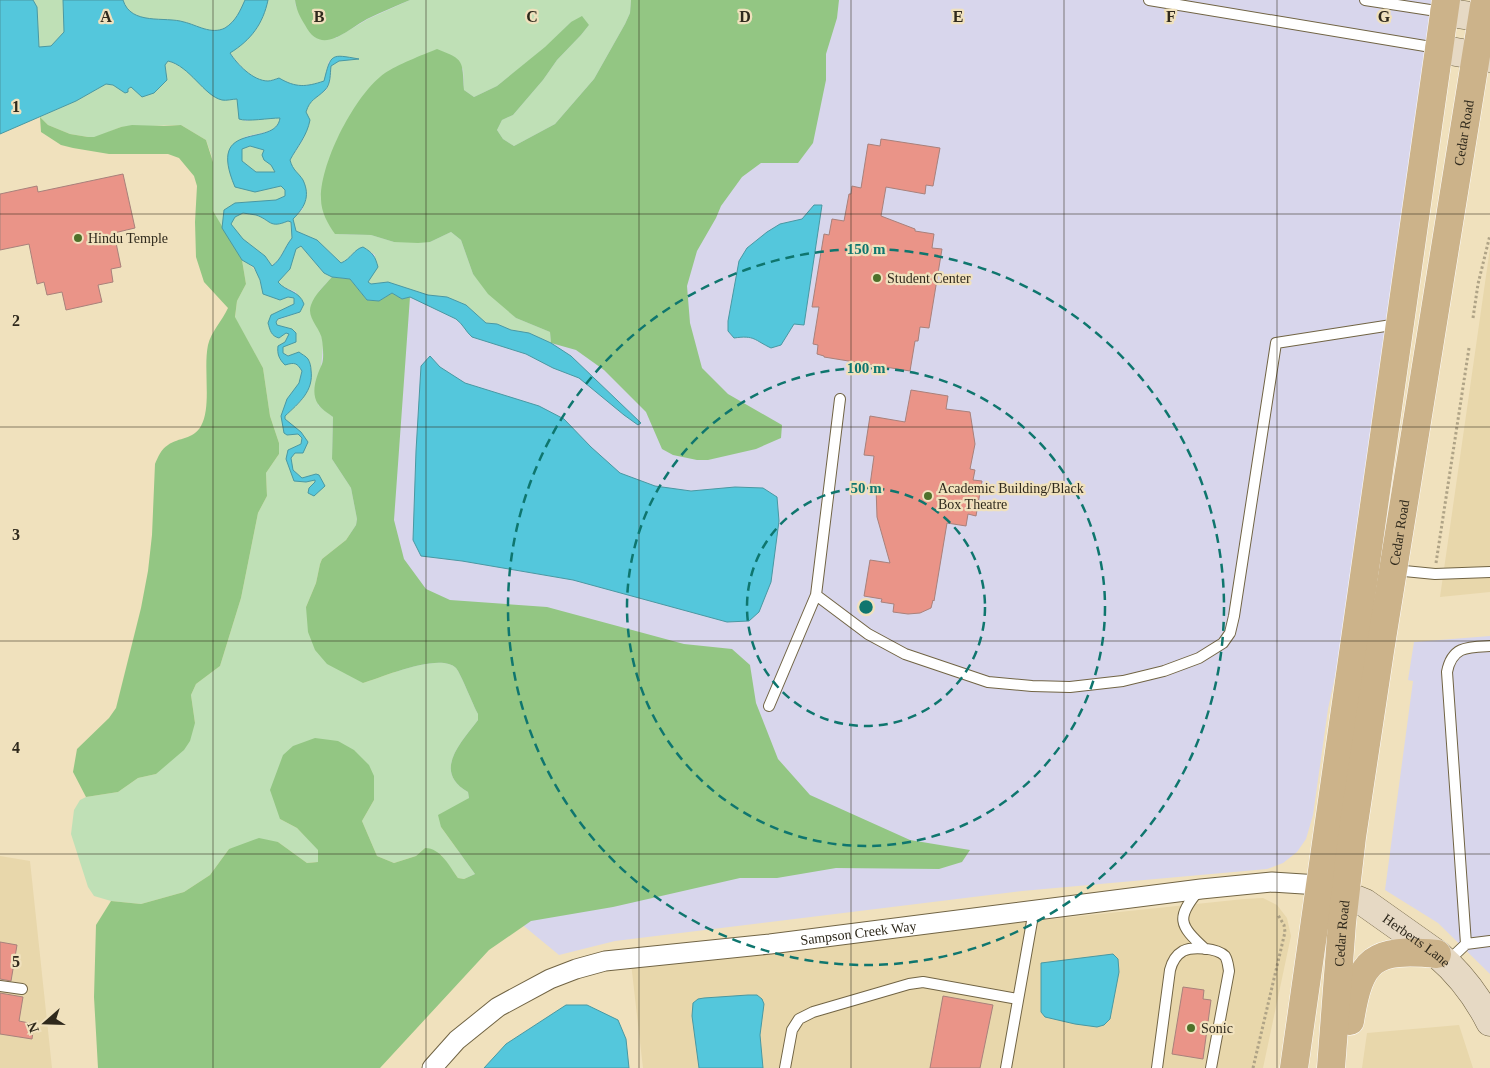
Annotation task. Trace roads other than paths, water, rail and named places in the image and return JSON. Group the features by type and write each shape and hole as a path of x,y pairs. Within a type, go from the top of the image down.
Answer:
{"main road":[{"name":"Cedar Road","path":"1331,1068 1346,894 1380,568 1399,324 1445,6"},
{"name":"Cedar Road","path":"1294,1068 1319,885 1380,568 1484,56 1486,12"},
{"path":"1337,1068 1349,1024 1354,994 1363,972 1372,962 1390,954 1411,951 1450,953"}],"street":[{"path":"1445,6 1486,12"},
{"path":"1439,49 1484,56"},
{"name":"Sampson Creek Way","path":"432,1068 457,1040 498,1007 550,978 605,962 770,944 1201,889 1272,882 1319,885"},
{"name":"Herberts Lane","path":"1319,885 1346,894 1450,953 1479,1000 1490,1022"}],"lane":[{"path":"1149,0 1439,49"},
{"path":"1365,0 1445,6"},
{"path":"816,595 868,634 905,654 988,682 1070,687 1123,681 1164,672 1199,658 1223,643 1230,633 1276,343 1399,324"},
{"path":"769,706 816,595 840,399"},
{"path":"1380,568 1434,573 1490,572"},
{"path":"1490,646 1469,647 1460,650 1453,655 1447,672 1450,953 1490,942"},
{"path":"1201,889 1185,908 1183,922 1191,936 1205,949"},
{"path":"1006,1068 1034,910"},
{"path":"1157,1068 1170,970 1173,962 1183,951 1190,949 1205,949 1218,952 1224,956 1228,963 1229,971 1211,1068"},
{"path":"785,1068 792,1030 799,1019 822,1009 909,984 923,982 1018,999"},
{"path":"0,986 22,989"}],"water":[{"path":"0,0 33,0 37,7 39,47 51,46 64,32 63,0 123,0 133,14 141,17 176,20 204,29 220,30 225,28 237,16 245,0 268,0 263,17 255,31 244,43 230,53 241,67 251,75 262,80 269,81 279,78 291,84 306,85 324,81 328,65 337,56 359,59 339,61 331,66 327,88 311,102 306,112 310,120 309,126 290,160 294,169 303,180 306,192 305,202 293,219 296,231 317,240 341,263 360,248 366,249 373,255 378,267 368,282 371,284 388,282 428,295 447,297 466,305 486,323 497,324 511,330 529,333 551,343 571,356 641,423 638,425 624,415 579,378 553,368 526,354 472,337 456,319 410,297 402,299 392,293 379,301 367,300 350,279 332,277 324,273 301,246 296,249 290,269 278,282 299,296 304,304 300,312 278,319 276,322 277,325 292,329 296,333 296,342 283,347 283,353 288,356 299,352 307,358 311,366 308,390 285,416 285,419 301,432 308,442 303,453 295,453 291,458 293,470 302,478 316,474 319,475 325,486 314,496 308,493 315,480 306,482 294,481 286,459 288,450 301,444 302,438 298,434 287,435 284,433 281,416 287,399 299,383 302,371 295,364 285,365 281,361 278,354 278,346 285,342 289,334 286,333 279,338 274,336 268,323 271,315 294,304 294,298 288,297 280,300 263,294 260,280 254,267 242,260 222,228 224,210 235,203 276,200 285,196 285,190 281,186 255,192 235,187 228,165 229,151 235,143 276,127 280,118 239,119 237,99 224,100 215,97 190,74 168,61 165,65 167,80 154,93 142,97 131,87 125,93 113,85 106,84 76,101 0,134","holes":["250,146 264,150 262,155 264,160 271,165 275,172 256,172 242,161 242,149","243,213 256,215 273,224 291,222 292,238 272,266 265,256 243,239 231,224 235,217"]},
{"path":"814,205 822,205 804,325 794,324 781,345 771,348 750,338 734,338 728,331 728,321 739,261 747,248 767,232 780,224 802,219"},
{"path":"430,356 440,367 465,383 539,406 564,419 620,473 655,486 691,491 735,487 763,488 777,497 779,521 771,582 759,612 749,621 727,622 573,580 421,556 413,540 416,451 421,366"},
{"path":"1113,954 1118,959 1119,972 1110,1019 1104,1025 1097,1027 1045,1017 1041,1012 1041,963"},
{"path":"757,995 764,1004 760,1035 763,1068 699,1068 692,1016 693,1003 698,999 704,998"},
{"path":"566,1005 587,1005 618,1020 626,1039 629,1068 484,1068 506,1044"}],"place":[{"name":"Hindu Temple","path":"78,238"},
{"name":"Student Center","path":"877,278"},
{"name":"Academic Building/Black Box Theatre","path":"928,496"},
{"name":"Sonic","path":"1191,1028"}]}
